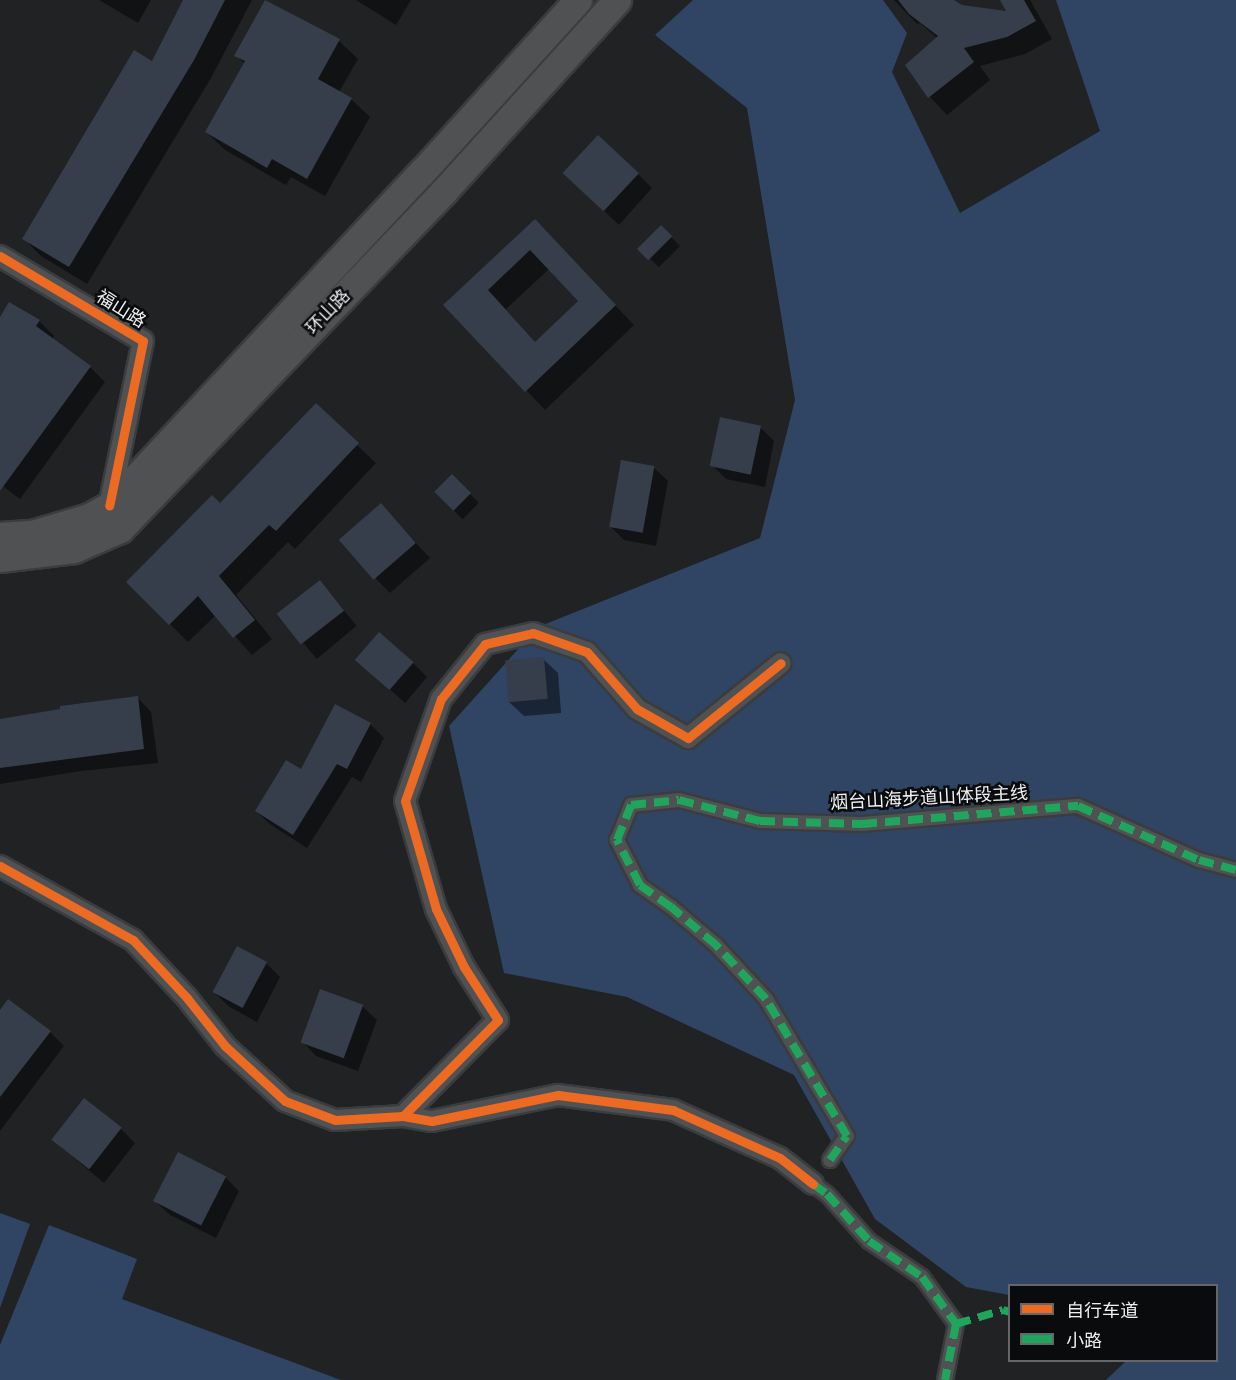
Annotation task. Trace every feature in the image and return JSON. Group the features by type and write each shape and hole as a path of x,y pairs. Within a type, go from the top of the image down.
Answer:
{"main road":[{"name":"环山路","path":"0,536 32,534 89,517 109,506 422,172 578,0"},
{"name":"环山路","path":"0,558 74,549 120,529 443,192 617,0"}],"street":[{"name":"福山路","path":"0,256 143,341 109,506"},
{"path":"403,1116 498,1020 464,967 436,909 405,801 441,699 485,644 533,633 586,652 637,709 688,738 782,663"},
{"name":"烟台山海步道山体段主线","path":"830,1160 847,1136 766,999 716,945 671,907 640,885 617,840 631,805 679,800 760,821 862,824 1077,806 1199,860 1236,870"},
{"path":"0,866 133,940 187,998 225,1046 285,1101 335,1120 403,1116 432,1120 558,1095 673,1110 780,1158 827,1194 869,1241 922,1277 956,1324 945,1380"}],"shaded area":[{"path":"693,0 883,0 907,33 892,72 960,213 1100,131 1056,0 1236,0 1236,1380 1106,1380 1125,1362 1218,1362 1218,1284 1008,1284 1008,1295 966,1287 875,1219 794,1075 627,997 504,973 449,726 538,627 760,538 795,400 747,108 655,35"},
{"path":"0,1213 30,1224 0,1308"},
{"path":"49,1225 137,1259 122,1299 341,1380 0,1380 0,1345"}],"building":[{"path":"183,0 225,0 194,60 69,267 22,239 134,50 152,61"},
{"path":"265,0 340,39 318,79 352,98 307,179 272,159 267,168 205,132 245,61 234,56"},
{"path":"898,0 954,0 962,5 1006,11 1000,0 1024,0 1036,21 1007,37 964,48 974,62 928,98 905,65 938,36 909,14"},
{"path":"598,135 639,173 603,211 563,173"},
{"path":"535,219 616,305 525,392 443,305","holes":["530,250 578,301 535,342 488,290"]},
{"path":"661,225 672,236 648,260 637,249"},
{"path":"9,302 40,320 36,326 91,366 0,491 0,317"},
{"path":"316,403 359,443 276,531 269,525 219,576 255,620 233,638 198,596 169,625 126,582 212,495 220,503"},
{"path":"720,417 761,426 751,475 710,466"},
{"path":"621,460 654,466 643,533 609,527"},
{"path":"452,474 471,493 453,511 434,492"},
{"path":"381,503 416,543 374,580 339,540"},
{"path":"320,580 344,611 301,645 277,614"},
{"path":"379,632 414,662 389,690 355,660"},
{"path":"544,657 548,699 509,702 505,660"},
{"path":"138,696 144,749 0,768 0,719 60,709 60,706"},
{"path":"335,704 371,723 347,769 337,764 293,835 255,811 286,760 301,769"},
{"path":"237,946 267,962 243,1008 213,992"},
{"path":"320,989 363,1005 344,1058 301,1043"},
{"path":"8,999 51,1031 0,1097 0,1010"},
{"path":"84,1098 122,1128 89,1169 51,1140"},
{"path":"178,1152 226,1177 201,1226 153,1201"}],"marked path":[{"path":"830,1160 847,1136 766,999 716,945 671,907 640,885 617,840 631,805 679,800 760,821 862,824 1078,806 1199,860 1236,870"},
{"path":"813,1184 827,1194 869,1241 922,1277 956,1324 945,1380"},
{"path":"956,1324 1003,1310 1008,1311"}],"cycle path":[{"path":"0,256 143,341 109,506"},
{"path":"403,1116 498,1020 464,967 436,909 405,801 441,699 485,644 533,633 587,652 637,709 688,738 781,663"},
{"path":"0,866 133,940 187,998 225,1046 285,1101 335,1120 403,1116 432,1121 558,1095 673,1110 780,1158 813,1184"}]}
